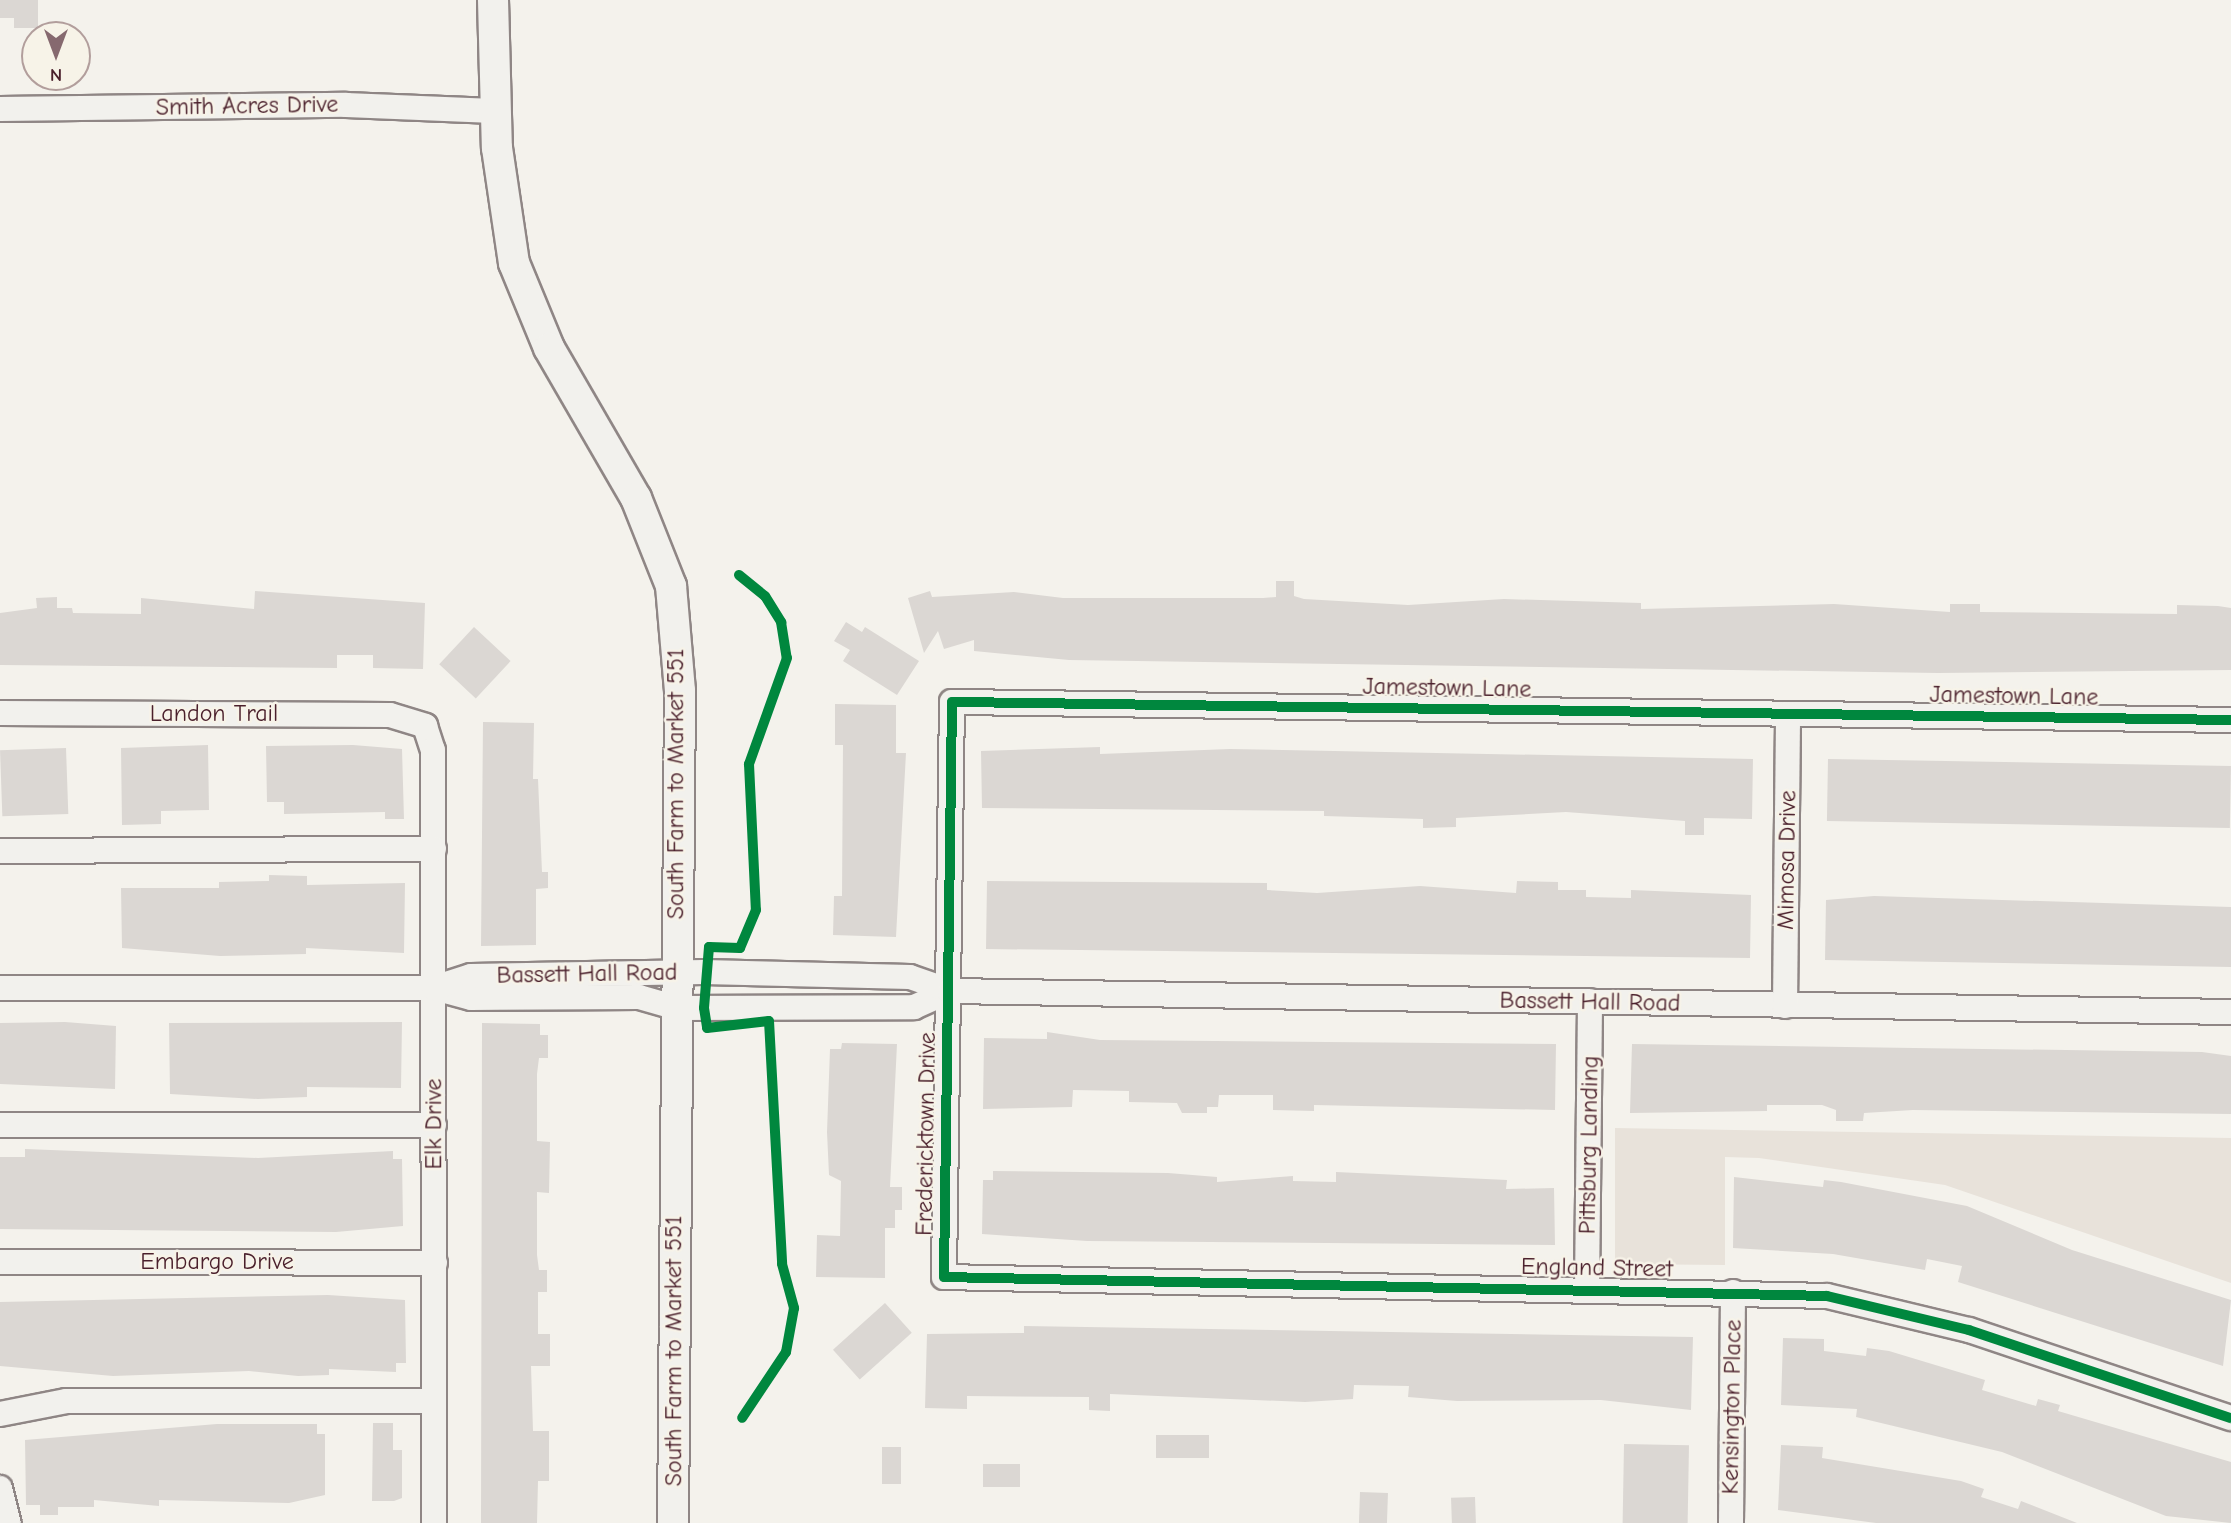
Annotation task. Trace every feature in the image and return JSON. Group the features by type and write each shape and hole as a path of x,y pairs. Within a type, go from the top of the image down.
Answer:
{"main road":[{"name":"South Farm to Market 551","path":"493,0 494,111 514,263 549,348 636,498 671,586 680,691 673,1523"}],"street":[{"name":"Smith Acres Drive","path":"0,109 346,105 494,111"},
{"name":"Jamestown Lane","path":"950,991 952,702 2231,720"},
{"name":"Landon Trail","path":"0,713 390,715 425,726"},
{"name":"Mimosa Drive","path":"1785,1006 1788,714"},
{"name":"Elk Drive","path":"425,726 433,750 434,1523"},
{"path":"0,850 434,849"},
{"name":"Bassett Hall Road","path":"434,988 471,976 677,974 910,977 950,991 2231,1012"},
{"name":"Bassett Hall Road","path":"0,988 434,988 471,998 639,997 677,1008 914,1007 950,991"},
{"name":"Fredericktown Drive","path":"944,1277 950,991"},
{"name":"Pittsburg Landing","path":"1587,1290 1590,1001"},
{"path":"0,1125 434,1125"},
{"name":"Embargo Drive","path":"0,1262 435,1263"},
{"name":"England Street","path":"944,1277 1827,1296 1906,1311 2231,1418"},
{"name":"Kensington Place","path":"1731,1523 1733,1292"},
{"path":"0,1414 66,1401 434,1401"},
{"path":"0,1488 9,1523"}],"shaded area":[{"path":"1615,1128 2231,1138 2231,1283 1945,1185 1759,1158 1725,1157 1725,1265 1615,1264"}],"building":[{"path":"0,0 38,0 38,21 21,21 21,28 14,28 14,18 0,18"},
{"path":"1276,581 1294,581 1294,596 1304,599 1408,605 1504,599 1641,603 1641,609 1834,604 1950,612 1950,604 1980,604 1980,612 2177,614 2177,605 2218,606 2231,608 2231,670 1938,673 1069,660 974,651 974,640 944,649 938,631 924,653 908,598 930,591 932,597 1014,592 1063,598 1263,598 1276,597"},
{"path":"255,591 425,603 423,669 373,668 373,655 337,655 337,668 0,665 0,613 37,608 36,598 57,597 57,608 72,608 73,613 141,614 141,598 254,609"},
{"path":"846,622 862,632 865,627 919,661 897,695 843,661 850,650 834,641"},
{"path":"474,627 511,661 476,698 439,664"},
{"path":"835,704 896,705 896,753 906,753 896,937 833,935 834,896 842,896 843,745 835,745"},
{"path":"483,722 534,723 533,779 538,779 542,872 548,872 548,888 536,889 536,945 481,946"},
{"path":"208,745 209,810 161,811 161,824 122,825 121,748"},
{"path":"353,745 402,749 404,819 385,819 385,812 284,814 284,802 267,802 266,746"},
{"path":"1100,747 1100,754 1230,749 1753,759 1752,819 1704,818 1704,835 1685,835 1685,821 1566,812 1456,818 1456,827 1423,828 1423,819 1324,816 1324,811 982,808 981,751"},
{"path":"66,748 68,814 2,816 0,750"},
{"path":"1828,759 2231,766 2230,828 1827,821"},
{"path":"269,875 307,876 307,885 405,883 404,953 306,948 306,954 220,956 122,948 121,888 219,888 219,882 269,881"},
{"path":"987,881 1267,883 1267,890 1317,893 1420,886 1516,893 1517,881 1558,882 1558,890 1586,890 1586,897 1631,898 1631,890 1751,895 1750,958 986,949"},
{"path":"1874,896 2231,907 2231,967 1825,960 1826,900"},
{"path":"65,1022 116,1026 115,1089 0,1084 0,1023"},
{"path":"402,1022 401,1088 307,1087 307,1097 258,1099 170,1094 169,1023"},
{"path":"482,1023 540,1024 540,1035 548,1035 548,1058 539,1058 537,1074 537,1141 550,1142 549,1193 537,1192 537,1255 539,1270 547,1270 547,1292 538,1292 538,1334 550,1334 550,1366 531,1366 533,1431 549,1431 549,1481 538,1481 537,1523 481,1523"},
{"path":"1047,1032 1100,1040 1556,1044 1555,1110 1314,1105 1314,1111 1273,1110 1273,1095 1219,1095 1218,1107 1207,1107 1207,1113 1182,1113 1177,1103 1129,1102 1129,1091 1073,1090 1072,1107 983,1109 984,1038 1047,1039"},
{"path":"842,1043 897,1044 890,1187 902,1187 902,1210 895,1210 895,1228 885,1228 885,1278 816,1277 817,1235 840,1236 841,1181 829,1175 827,1132 830,1049 841,1049"},
{"path":"1632,1044 2202,1052 2231,1056 2231,1114 1913,1110 1864,1113 1863,1121 1836,1121 1836,1110 1822,1105 1767,1105 1767,1111 1630,1113"},
{"path":"25,1149 258,1158 393,1151 393,1159 402,1159 403,1226 336,1232 0,1229 0,1157 25,1157"},
{"path":"993,1171 1168,1173 1217,1177 1217,1182 1293,1176 1293,1181 1336,1182 1336,1172 1507,1180 1506,1189 1554,1188 1555,1245 1087,1241 982,1234 983,1180 993,1180"},
{"path":"1734,1177 1823,1187 1824,1180 1841,1182 1967,1206 2072,1250 2231,1300 2223,1366 1958,1282 1962,1266 1927,1259 1925,1270 1833,1254 1733,1248"},
{"path":"328,1295 405,1300 406,1363 396,1363 396,1372 329,1369 329,1375 298,1376 249,1371 113,1376 0,1366 0,1302"},
{"path":"885,1303 912,1333 860,1380 833,1350"},
{"path":"1024,1326 1693,1337 1691,1410 1601,1400 1457,1401 1408,1397 1409,1386 1354,1385 1353,1399 1305,1402 1110,1394 1110,1411 1089,1410 1089,1397 967,1396 967,1409 925,1408 927,1334 1024,1333"},
{"path":"1783,1338 1824,1339 1824,1351 1866,1356 1867,1348 1889,1351 1985,1380 1982,1390 2036,1406 2038,1399 2060,1405 2058,1411 2231,1462 2231,1523 2166,1516 2002,1452 1856,1417 1857,1409 1781,1405"},
{"path":"373,1423 393,1423 393,1450 402,1450 402,1498 394,1501 372,1501"},
{"path":"217,1424 317,1424 317,1434 325,1434 325,1495 289,1503 159,1500 159,1506 94,1500 94,1507 58,1507 58,1515 40,1515 40,1505 26,1505 25,1440"},
{"path":"1156,1435 1209,1435 1209,1458 1156,1458"},
{"path":"1624,1444 1689,1445 1688,1523 1623,1523"},
{"path":"1781,1445 1823,1447 1822,1458 1961,1481 1984,1489 1981,1497 2018,1509 2021,1501 2077,1523 1876,1523 1778,1510"},
{"path":"882,1447 901,1447 901,1484 882,1484"},
{"path":"983,1464 1020,1464 1020,1487 983,1487"},
{"path":"1360,1492 1388,1493 1387,1523 1359,1523"},
{"path":"1475,1497 1476,1523 1452,1523 1451,1498"}],"cycle path":[{"path":"739,575 765,596 781,622 787,658 749,764 756,910 740,948 709,947 704,1008 707,1028 769,1021 782,1264 794,1308 786,1352 742,1418"},
{"path":"2231,720 952,702 944,1277 1827,1296 1969,1330 2231,1418"}]}
